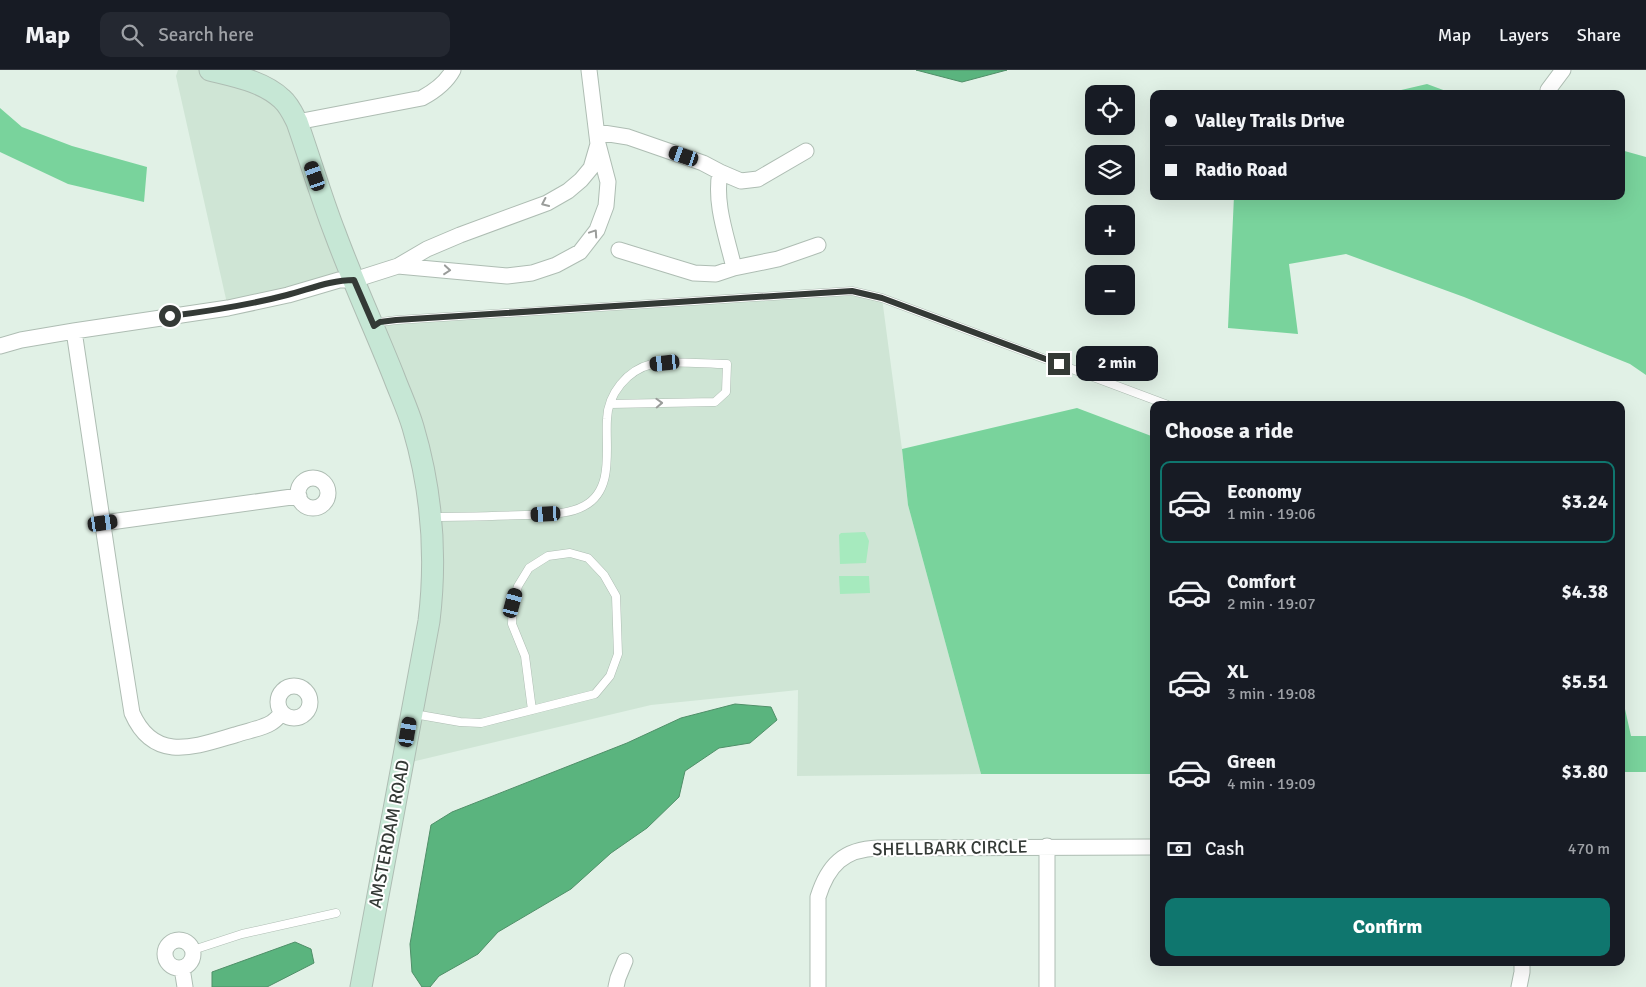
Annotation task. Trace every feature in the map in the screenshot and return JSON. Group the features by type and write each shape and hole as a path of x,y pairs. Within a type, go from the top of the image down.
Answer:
{"main road":[{"name":"AMSTERDAM ROAD","path":"210,70 249,80 273,92 283,99 297,122 335,233 412,424 427,486 434,559 429,622 361,987"}],"street":[{"path":"297,122 422,98 436,90 446,81 452,70"},
{"path":"398,266 507,276 532,273 556,266 580,252 597,230 606,206 608,182 598,138 589,70"},
{"path":"1548,90 1563,70"},
{"path":"598,138 628,137 703,163 740,181 758,179 806,151"},
{"path":"0,346 21,340 74,331 228,308 288,295 339,280 354,280 398,266 427,249 547,203 568,191 591,168 598,138"},
{"path":"720,172 717,185 718,198 734,268"},
{"path":"619,250 694,273 716,274 778,258 818,245"},
{"path":"74,331 132,713 141,729 155,741 175,748 195,746 272,723 282,713"},
{"path":"103,523 299,496"},
{"path":"1047,846 1047,987"},
{"name":"SHELLBARK CIRCLE","path":"818,987 818,897 827,874 843,857 866,848 1150,847"},
{"path":"179,939 188,942 193,950 192,959 182,968 169,964 164,955 166,946 170,942 179,939"},
{"path":"616,987 625,961"},
{"path":"1519,987 1522,966"},
{"path":"182,968 185,987"}],"lane":[{"path":"374,326 380,322 396,320 852,291 882,298 1157,401"},
{"path":"431,517 546,514 584,506 595,496 604,480 607,463 607,418 610,404 623,381 646,366 665,363 727,364 726,392 715,402 610,404"},
{"path":"412,713 460,722 481,723 595,694 610,676 618,654 616,596 604,574 588,558 570,553 548,556 530,568 518,586 513,603 512,624 525,656 532,710"},
{"path":"193,950 242,934 336,913"}],"shaded area":[{"path":"178,70 210,70 273,92 354,280 228,308 176,76"},
{"path":"916,70 1007,70 962,82"},
{"path":"1427,84 1443,90 1401,90"},
{"path":"0,108 22,127 72,146 147,167 144,202 68,184 0,152"},
{"path":"1625,151 1646,157 1646,375 1630,364 1464,297 1346,254 1289,264 1298,334 1228,328 1234,200 1625,200"},
{"path":"852,291 882,298 908,505 981,774 797,776 798,690 651,705 403,764 433,559 380,322"},
{"path":"1077,408 1150,435 1150,774 981,774 908,505 902,449"},
{"path":"865,532 869,541 866,563 840,564 839,535 841,533"},
{"path":"839,576 869,576 870,593 840,594"},
{"path":"735,704 771,707 777,720 750,743 719,748 685,771 679,797 647,828 611,853 571,889 498,932 478,954 439,976 430,987 422,987 412,972 410,944 431,825 452,812 627,743 681,718"},
{"path":"1625,709 1631,736 1646,736 1646,772 1625,772"},
{"path":"295,942 311,949 314,963 267,987 212,987 212,972"}],"route":[{"path":"170,316 228,308 288,295 339,280 354,280 374,326 380,322 396,320 852,291 882,298 1059,364"}]}
